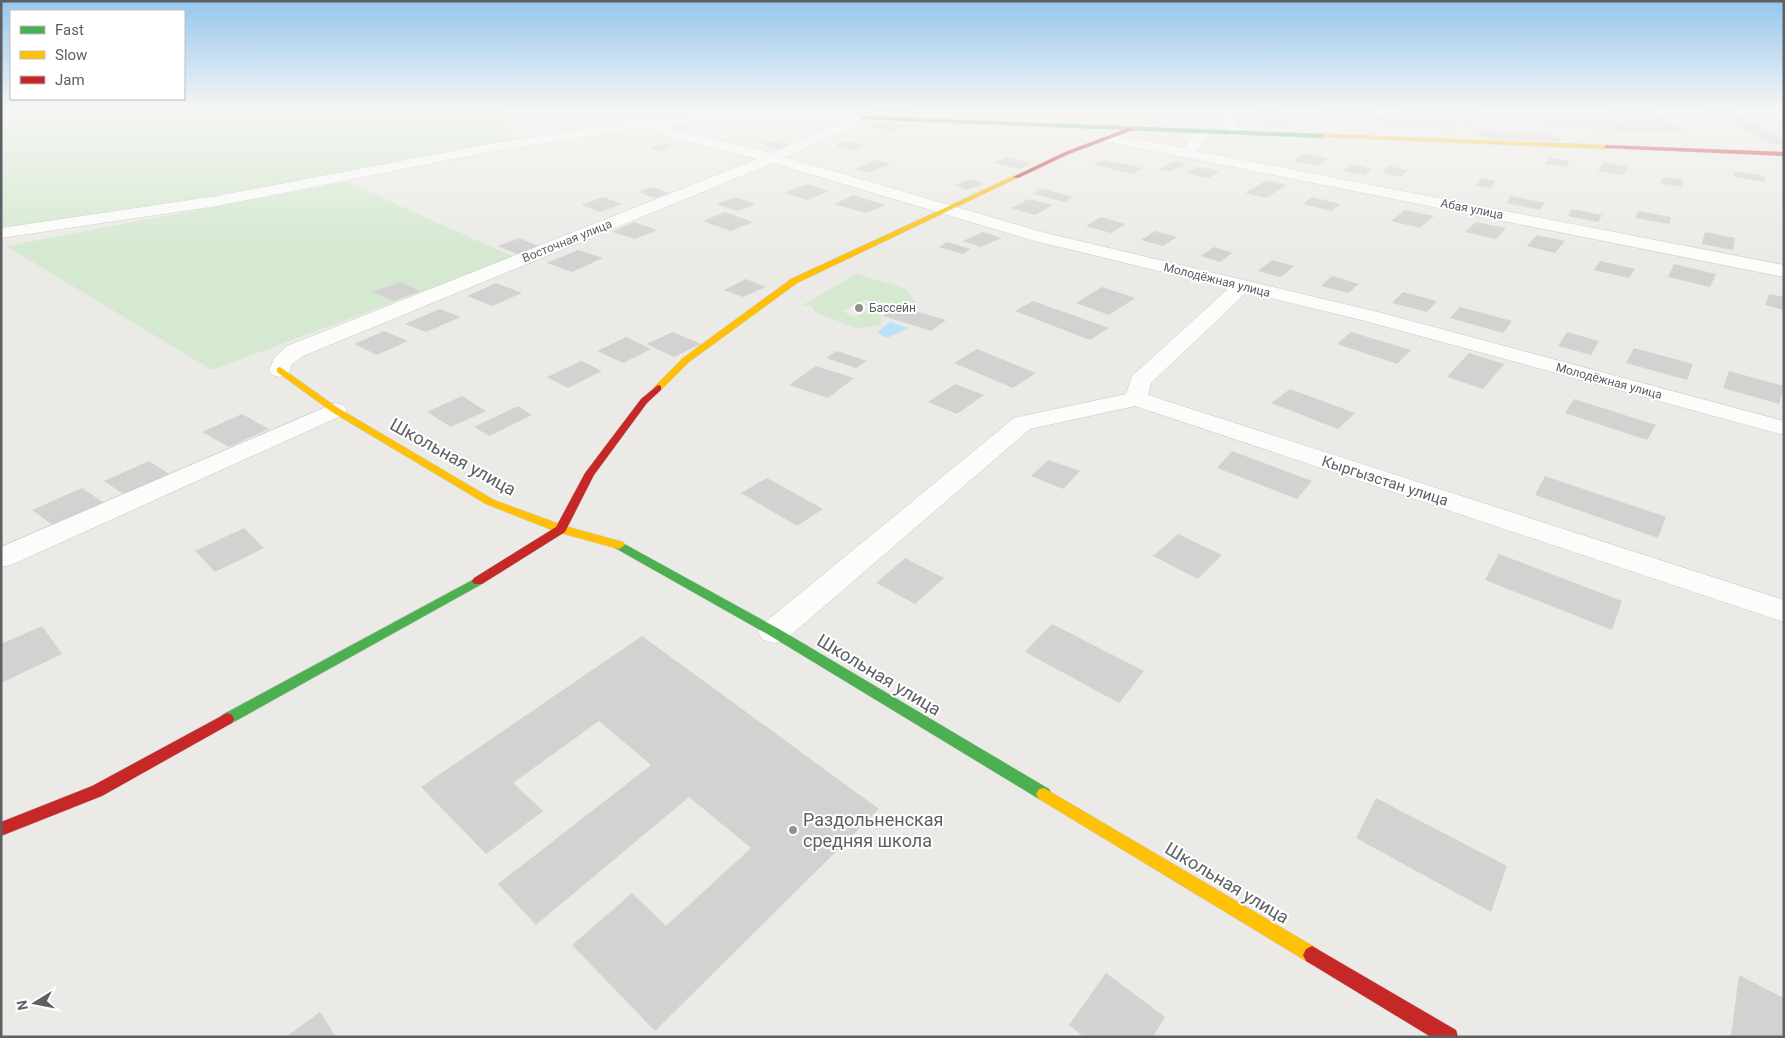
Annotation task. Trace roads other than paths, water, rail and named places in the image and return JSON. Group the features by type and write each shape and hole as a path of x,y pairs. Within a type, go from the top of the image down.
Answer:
{"street":[{"path":"1,233 217,201 446,156"},
{"name":"Молодёжная улица","path":"766,156 1037,236 1371,316 1784,428"},
{"name":"Восточная улица","path":"280,370 280,364 284,358 295,351 775,156"},
{"path":"1,829 97,792 495,572 561,529 589,475 644,401 686,360 794,281 1060,156"},
{"name":"Абая улица","path":"1204,156 1784,271"},
{"path":"774,632 1022,423 1136,399 1140,382 1242,286"},
{"name":"Школьная улица","path":"280,370 335,410 490,502 561,529 616,543 774,632 1449,1037"},
{"name":"Кыргызстан улица","path":"1136,399 1784,612"},
{"path":"1,558 335,410"}],"water":[{"name":"Бассейн","path":"890,322 908,328 887,338 877,332"}],"place":[{"name":"Бассейн","path":"859,308"},
{"name":"Раздольненская средняя школа","path":"793,830"}]}
